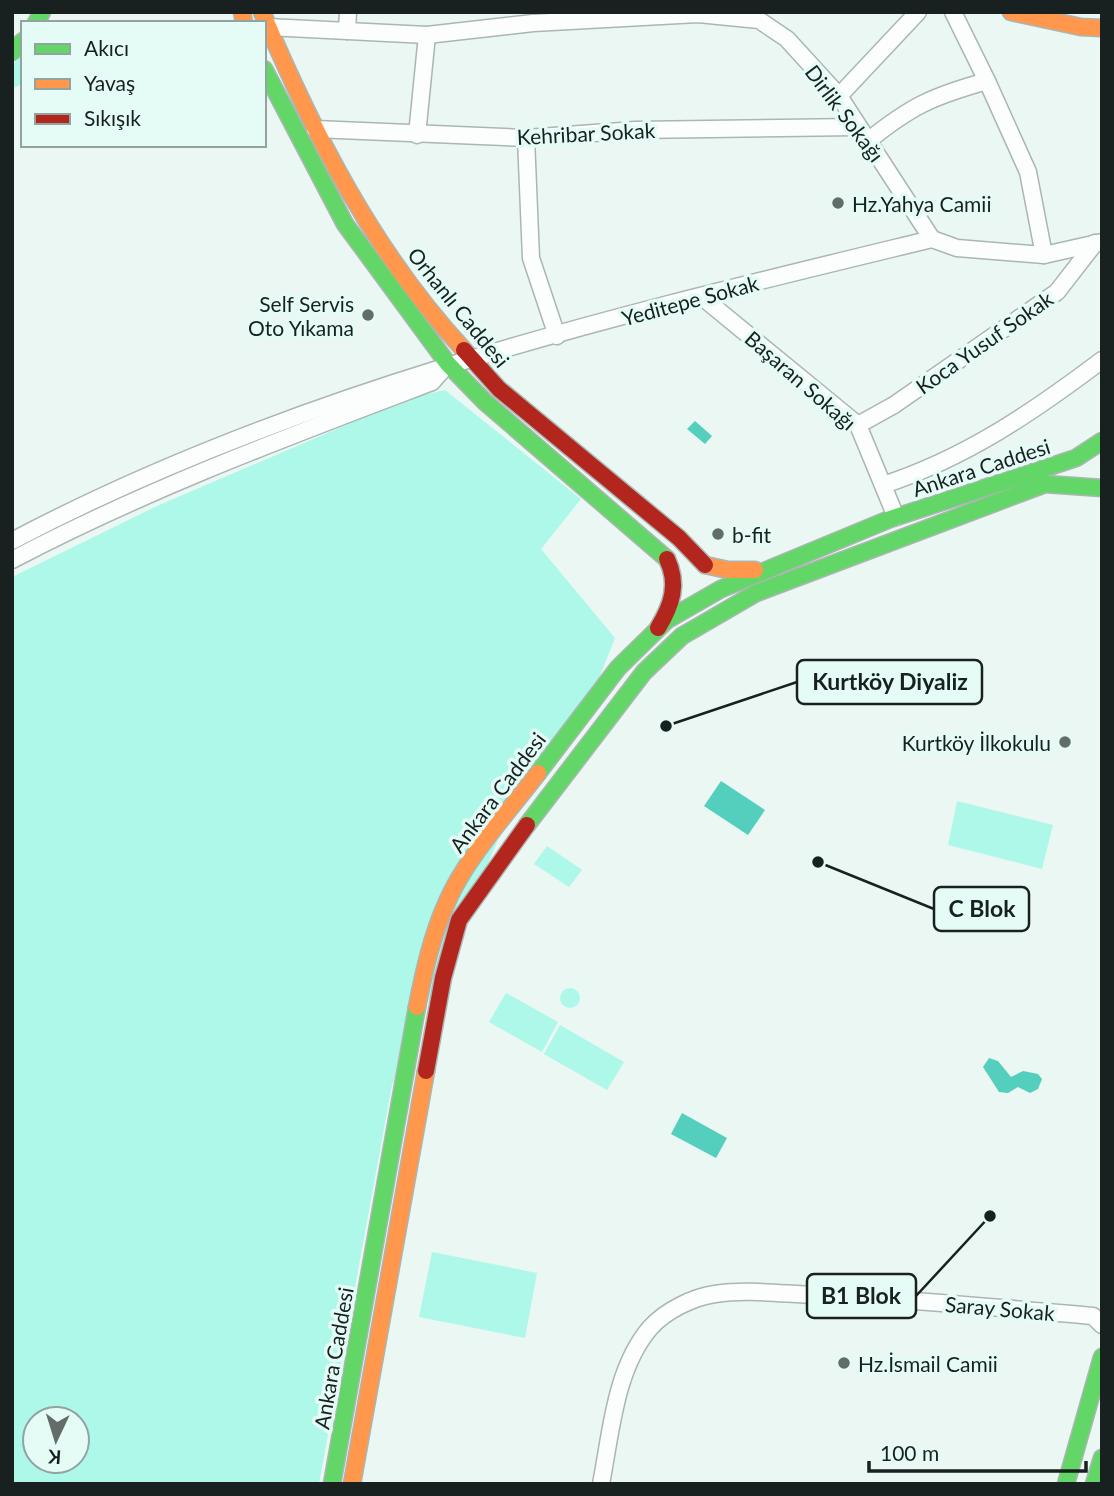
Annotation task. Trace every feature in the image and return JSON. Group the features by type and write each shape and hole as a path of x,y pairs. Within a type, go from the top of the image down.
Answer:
{"main road":[{"path":"1012,12 1081,27 1102,28"},
{"name":"Orhanlı Caddesi","path":"266,22 315,129 368,225 470,359 499,389 680,538 715,575 721,589"},
{"name":"Orhanlı Caddesi","path":"266,73 321,183 345,224 448,364 485,402 617,513 667,559 702,600"},
{"path":"1102,443 1102,459"},
{"name":"Ankara Caddesi","path":"332,1484 424,970 438,922 459,879 482,846 618,668 667,620 721,589 896,517 1076,458 1102,443"},
{"name":"Ankara Caddesi","path":"352,1484 443,978 459,920 501,858 644,672 682,636 708,619 769,588 1045,484 1102,488"},
{"path":"655,632 667,613 675,586 674,570 667,559"},
{"path":"705,565 728,570 770,569"},
{"path":"708,619 718,605 721,589"},
{"path":"702,600 708,619"},
{"path":"1066,1484 1102,1357"},
{"path":"1094,1484 1102,1458"}],"street":[{"path":"347,31 348,12"},
{"path":"839,96 918,12"},
{"path":"953,12 1028,172 1044,255"},
{"name":"Dirlik Sokağı","path":"265,20 347,31 427,35 531,18 697,13 758,16 787,39 839,96 856,127 932,239"},
{"path":"417,135 427,35"},
{"path":"868,141 906,110 946,92 987,81"},
{"name":"Kehribar Sokak","path":"315,129 526,138 635,130 856,127"},
{"path":"526,138 530,258 557,336"},
{"path":"932,239 957,248 1044,255 1098,242"},
{"name":"Yeditepe Sokak","path":"448,364 932,239"},
{"name":"Koca Yusuf Sokak","path":"858,425 894,405 1057,292 1098,242"},
{"name":"Başaran Sokağı","path":"702,297 858,425 896,517"},
{"path":"883,485 960,456 1003,431 1102,360"},
{"path":"12,541 69,510 247,444 432,382 448,364"},
{"path":"12,560 247,444"},
{"path":"69,510 81,524"},
{"name":"Saray Sokak","path":"601,1484 623,1378 630,1360 650,1328 677,1308 694,1300 737,1292 888,1298 1093,1316 1102,1325"}],"shaded area":[{"path":"21,57 21,84 12,89 12,65"},
{"path":"445,390 581,499 541,549 615,638 596,686 526,775 392,1085 319,1484 12,1484 12,577 157,506 409,398"},
{"path":"695,421 712,436 705,444 687,429"},
{"path":"721,781 765,810 748,835 704,806"},
{"path":"957,801 1053,825 1042,869 948,845"},
{"path":"547,846 582,870 569,887 534,864"},
{"path":"566,988 574,988 580,998 574,1008 566,1008 560,1002 560,994"},
{"path":"506,993 558,1022 542,1052 489,1022"},
{"path":"560,1025 624,1062 607,1090 544,1054"},
{"path":"989,1058 998,1061 1011,1077 1023,1071 1038,1074 1042,1079 1038,1089 1030,1093 1018,1087 1008,1093 999,1092 983,1067"},
{"path":"682,1113 727,1138 716,1158 671,1134"},
{"path":"432,1252 537,1273 525,1338 419,1317"}],"traffic: fast":[{"path":"37,21 42,12"},
{"path":"12,52 21,43"},
{"path":"266,73 345,224 448,364 485,402 667,559"},
{"path":"538,773 618,668 667,620 721,589 890,519 1076,458 1102,441"},
{"path":"527,825 644,672 682,636 756,593 1045,484 1102,488"},
{"path":"332,1484 417,1007"},
{"path":"1066,1484 1102,1357"},
{"path":"1094,1484 1102,1458"}],"traffic: slow":[{"path":"242,12 244,21"},
{"path":"262,12 302,102 348,190 402,273 464,350"},
{"path":"1011,12 1081,27 1102,28"},
{"path":"705,565 728,570 755,570"},
{"path":"417,1007 433,940 455,886 476,852 538,773"},
{"path":"352,1484 426,1071"}],"traffic: jam":[{"path":"464,350 499,389 679,538 705,565"},
{"path":"658,628 672,594 673,577 667,559"},
{"path":"426,1071 443,978 459,920 527,825"}],"place":[{"name":"Hz.Yahya Camii","path":"838,203"},
{"name":"Self Servis Oto Yıkama","path":"368,315"},
{"name":"b-fit","path":"718,534"},
{"name":"Kurtköy Diyaliz","path":"666,726"},
{"name":"Kurtköy İlkokulu","path":"1065,742"},
{"name":"C Blok","path":"818,862"},
{"name":"B1 Blok","path":"990,1216"},
{"name":"Hz.İsmail Camii","path":"844,1363"}]}
